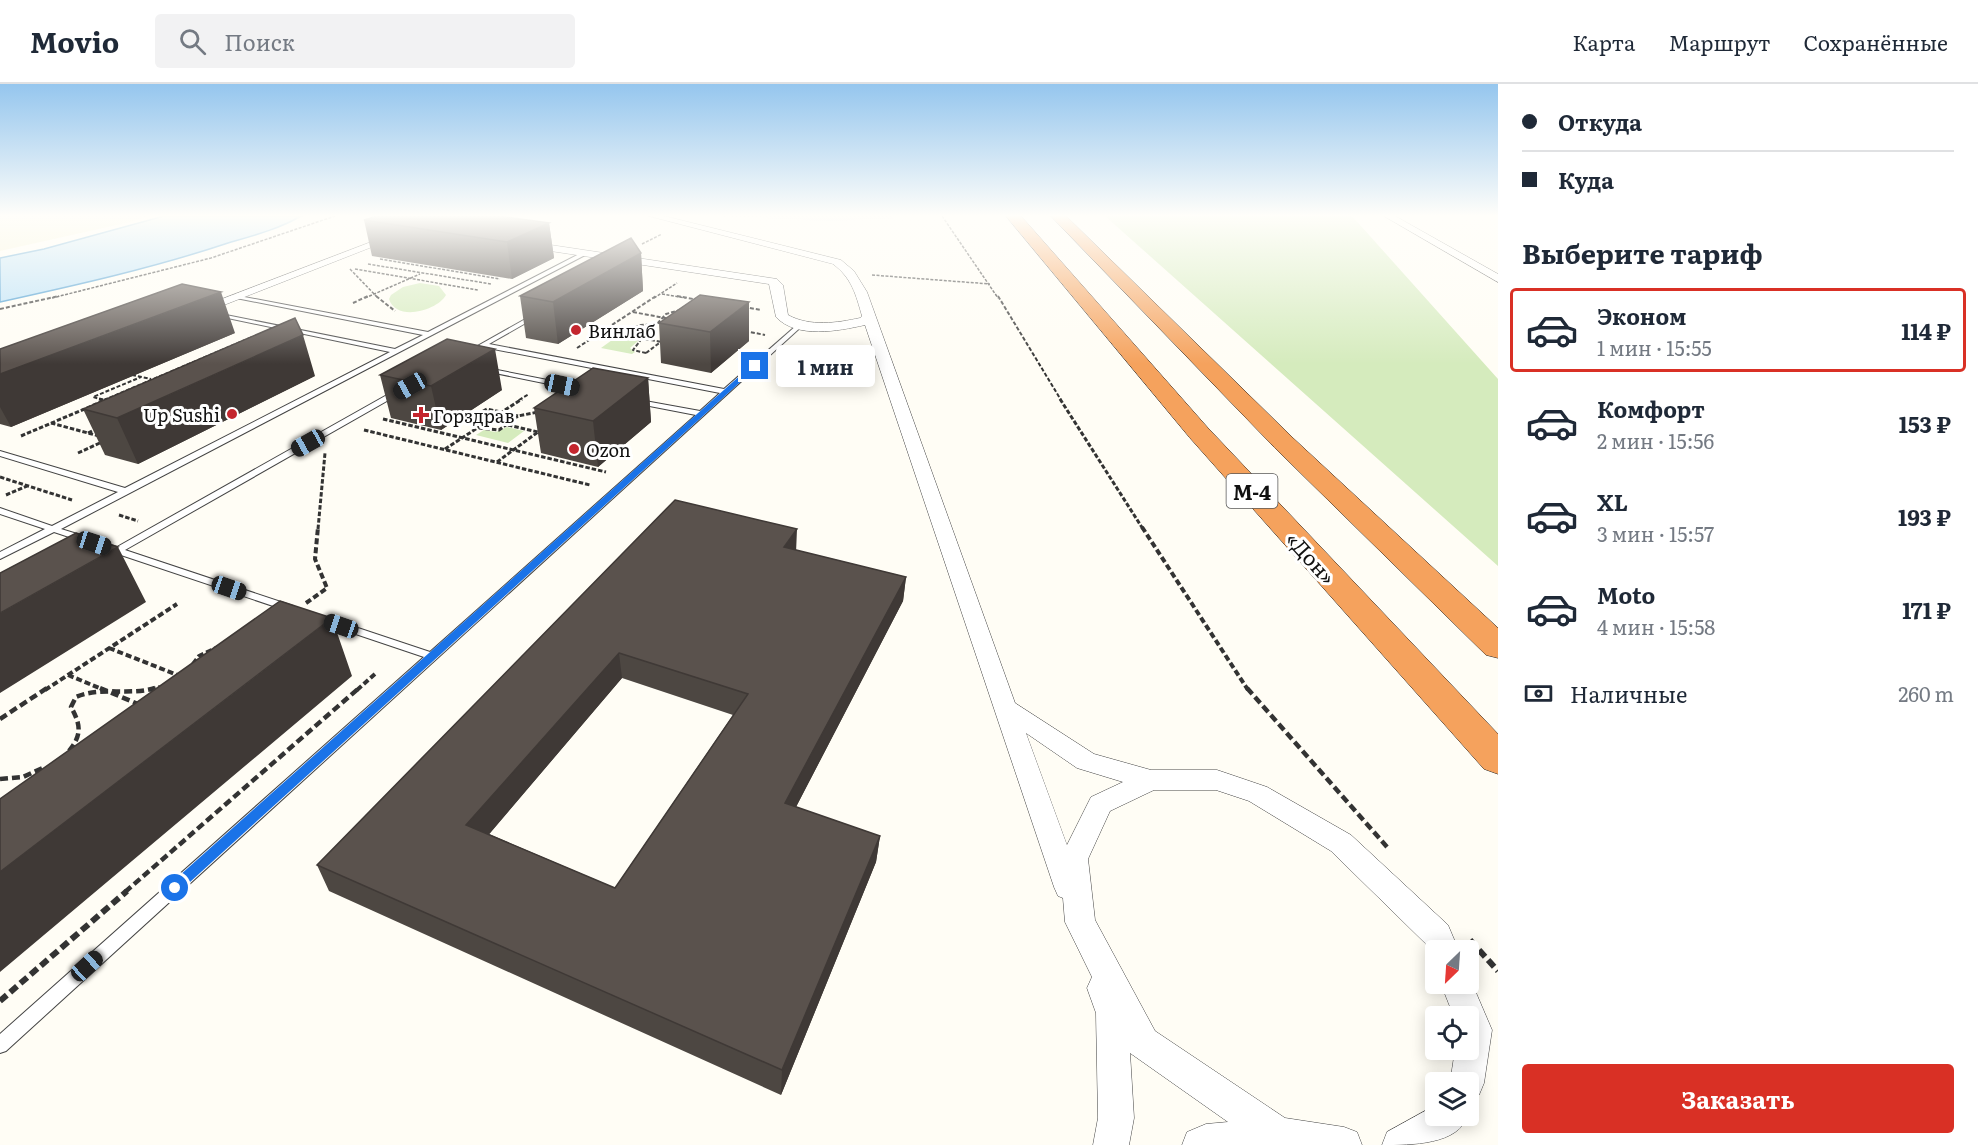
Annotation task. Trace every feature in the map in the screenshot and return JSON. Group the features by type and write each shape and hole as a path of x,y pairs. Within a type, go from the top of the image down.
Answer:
{"highway":[{"name":"«Дон»","path":"1055,266 1199,433 1498,759"},
{"name":"М-4","path":"1107,266 1284,443 1498,647"}],"street":[{"path":"194,313 317,266"},
{"path":"670,266 773,281 777,285 782,317 799,326 856,325 865,321 868,316"},
{"path":"842,266 853,273 1112,1013 1116,1118 1110,1145"},
{"path":"1475,266 1498,279"},
{"path":"1006,708 1086,760 1151,780 1217,780 1258,794 1341,843 1437,934 1449,940"},
{"path":"1151,780 1100,804 1074,859 1080,922 1143,1042 1279,1136"},
{"path":"1460,994 1475,1030 1469,1072"},
{"path":"1400,1145 1433,1126"},
{"path":"1200,1145 1206,1142 1279,1136 1344,1145"}],"lane":[{"path":"0,556 561,266"},
{"path":"236,297 429,334"},
{"path":"459,358 542,311"},
{"path":"194,313 397,351"},
{"path":"0,1045 799,326"},
{"path":"483,345 726,392"},
{"path":"480,368 585,390"},
{"path":"109,556 410,386"},
{"path":"632,399 702,414"},
{"path":"0,453 125,491"},
{"path":"0,511 296,610"},
{"path":"307,614 432,656"}],"path":[{"path":"0,309 188,266"},
{"path":"379,266 499,286"},
{"path":"407,270 417,266"},
{"path":"421,266 501,279"},
{"path":"443,276 465,266"},
{"path":"977,266 1092,450 1251,695 1395,855"},
{"path":"396,311 374,294 349,268 488,291"},
{"path":"347,306 422,273"},
{"path":"853,273 990,284"},
{"path":"577,348 680,281"},
{"path":"661,294 704,300"},
{"path":"696,299 702,294"},
{"path":"696,299 698,304"},
{"path":"739,306 765,311"},
{"path":"609,327 628,330 641,325 657,324 660,317 671,311 684,310"},
{"path":"632,312 679,320"},
{"path":"628,330 640,341 633,350 646,353"},
{"path":"743,331 765,335"},
{"path":"638,359 670,335"},
{"path":"21,436 252,336"},
{"path":"636,337 668,343"},
{"path":"243,340 254,342"},
{"path":"653,348 659,349"},
{"path":"174,370 182,372"},
{"path":"138,371 129,374 152,380"},
{"path":"104,400 93,397 141,377"},
{"path":"127,390 138,392"},
{"path":"445,450 526,395"},
{"path":"88,407 97,409"},
{"path":"488,421 473,417 487,409 518,416 542,411"},
{"path":"478,428 491,431 508,425 518,416"},
{"path":"379,418 606,472"},
{"path":"51,423 108,439 78,453"},
{"path":"508,425 544,434"},
{"path":"496,462 544,428"},
{"path":"88,433 96,429"},
{"path":"361,429 590,485"},
{"path":"296,610 327,588 315,559 326,433"},
{"path":"0,498 27,485"},
{"path":"0,719 177,604"},
{"path":"191,667 199,656 213,648 222,647"},
{"path":"109,648 178,678 188,679"},
{"path":"178,678 185,671"},
{"path":"68,675 143,706"},
{"path":"0,1001 375,675"},
{"path":"66,754 79,740 81,724 71,707 76,697 88,690 136,692 156,689 166,684"},
{"path":"0,779 23,777 52,763"},
{"path":"1479,959 1498,971"}],"green space":[{"path":"1161,266 1396,266 1498,379 1498,566"},
{"path":"420,283 439,286 446,295 434,306 417,312 400,310 393,306 389,299 391,295 403,287"},
{"path":"619,335 637,338 638,341 630,348 635,352 632,354 601,348"},
{"path":"507,427 524,431 508,443 476,435 484,430 496,432"}],"water":[{"path":"0,266 150,266 86,282 0,302"}],"building":[{"path":"578,266 619,266 553,302 520,296"},
{"path":"182,284 221,292 0,374 0,349"},
{"path":"700,295 749,302 710,332 659,323"},
{"path":"295,318 303,335 117,418 83,409"},
{"path":"447,339 495,349 431,386 380,375"},
{"path":"593,368 648,378 593,421 534,408"},
{"path":"675,500 797,529 784,547 906,577 785,803 880,836 782,1070 317,865","holes":["619,653 748,694 615,888 466,825"]},
{"path":"76,533 118,547 0,613 0,573"},
{"path":"280,601 332,618 0,872 0,799"}],"place":[{"name":"Винлаб","path":"576,330"},
{"name":"Up Sushi","path":"232,414"},
{"name":"Горздрав","path":"421,415"},
{"name":"Ozon","path":"574,449"}],"route":[{"path":"175,888 755,366"}]}
